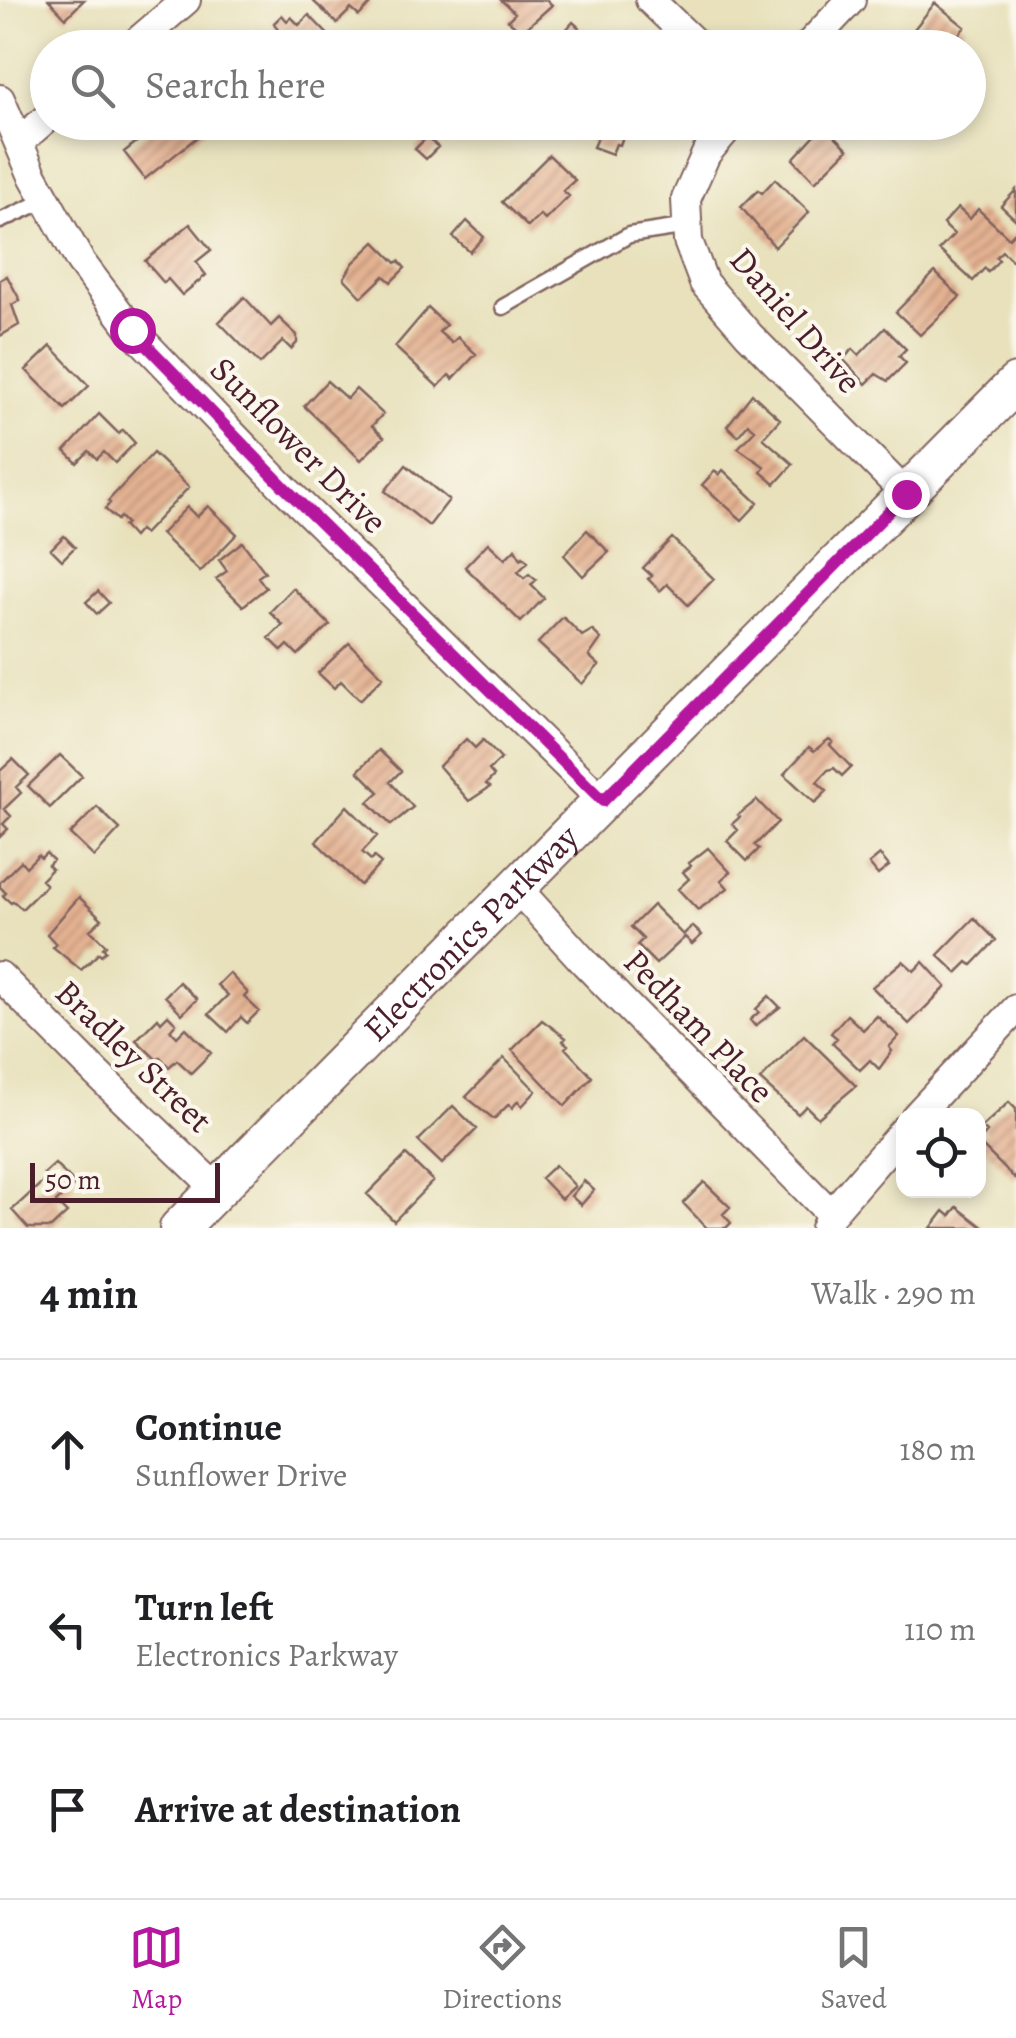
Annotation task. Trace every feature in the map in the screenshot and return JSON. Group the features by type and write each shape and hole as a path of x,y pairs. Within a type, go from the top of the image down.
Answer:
{"main road":[{"name":"Electronics Parkway","path":"178,1228 1016,383"}],"street":[{"path":"151,30 186,0"},
{"path":"650,0 681,30"},
{"path":"823,30 851,0"},
{"name":"Sunflower Drive","path":"0,99 46,200 80,261 132,330 284,487 603,801"},
{"path":"19,142 30,133"},
{"name":"Daniel Drive","path":"719,140 697,170 686,199 688,241 704,283 749,335 906,494"},
{"name":"Pedham Place","path":"516,887 828,1221"},
{"name":"Bradley Street","path":"0,976 96,1074 218,1188"},
{"path":"924,1108 1016,1010"},
{"path":"828,1221 896,1140"}],"lane":[{"path":"0,221 46,200"},
{"path":"503,307 629,235 688,226"}],"building":[{"path":"49,0 84,0 66,18"},
{"path":"312,0 371,3 359,16 351,9 337,23"},
{"path":"501,0 547,0 552,5 524,30 508,20 515,13"},
{"path":"935,3 965,27 962,30 913,30"},
{"path":"282,15 299,25 309,15 323,30 278,30 274,23"},
{"path":"139,140 193,140 145,179 124,152"},
{"path":"424,140 438,147 426,159 415,149"},
{"path":"596,140 622,140 612,154 593,147"},
{"path":"810,140 839,140 848,149 815,182 793,159"},
{"path":"549,155 575,180 563,191 569,196 545,220 540,215 528,227 502,202"},
{"path":"775,179 809,212 775,247 741,207"},
{"path":"1016,190 1016,220 1001,206"},
{"path":"958,208 970,219 978,209 1009,238 1016,231 1016,264 1002,251 988,272 985,268 973,281 939,250 954,234 943,224"},
{"path":"467,221 484,237 470,252 453,237"},
{"path":"190,224 211,250 196,262 206,275 182,295 168,279 164,283 145,261"},
{"path":"375,242 405,268 391,282 384,276 362,297 344,278"},
{"path":"935,272 960,297 920,335 896,312"},
{"path":"7,276 20,300 12,305 19,325 0,336 0,280"},
{"path":"244,297 271,326 279,318 297,335 297,343 291,349 283,341 260,364 219,322"},
{"path":"428,308 446,325 439,332 452,343 458,337 476,354 453,379 449,375 438,387 395,347"},
{"path":"885,328 906,349 899,356 906,363 888,381 876,374 866,384 843,359 853,349 859,355"},
{"path":"51,346 89,386 65,409 26,370"},
{"path":"327,381 347,399 356,389 383,414 372,426 384,437 361,460 304,406"},
{"path":"752,394 780,419 763,438 793,464 775,484 761,472 765,467 738,448 755,430 748,424 738,436 727,426"},
{"path":"99,414 119,434 123,430 135,443 115,463 104,452 97,459 89,451 77,463 65,451"},
{"path":"153,453 189,487 144,534 139,530 133,537 120,517 117,520 105,509"},
{"path":"406,465 449,500 429,526 385,491"},
{"path":"723,470 758,503 742,520 702,485 715,471 719,475"},
{"path":"208,506 237,534 200,572 161,534 187,507 197,517"},
{"path":"587,530 609,552 583,576 564,555"},
{"path":"64,536 75,547 62,560 51,549"},
{"path":"672,538 714,579 688,605 667,584 660,591 643,568"},
{"path":"242,542 265,572 258,577 266,588 243,606 216,579 227,571 219,560"},
{"path":"488,543 505,559 515,549 528,562 518,572 524,578 529,574 536,580 531,585 544,598 521,622 465,567"},
{"path":"293,588 330,625 298,655 288,645 282,651 269,638 283,625 270,612"},
{"path":"98,591 109,603 97,614 86,602"},
{"path":"563,617 582,636 592,630 601,639 589,656 599,665 582,684 538,643"},
{"path":"349,643 383,677 360,700 341,681 334,688 318,673"},
{"path":"466,739 475,748 483,740 501,759 489,770 494,776 486,784 490,787 469,801 439,766"},
{"path":"829,739 851,767 842,776 834,768 828,770 817,782 827,791 815,803 784,774 809,747 814,751"},
{"path":"379,750 401,771 390,782 413,807 391,825 368,802 379,792 358,771"},
{"path":"60,755 82,776 50,808 28,786"},
{"path":"13,759 29,775 16,787 21,793 4,809 11,816 3,824 8,829 0,837 0,771"},
{"path":"757,800 778,822 755,845 759,849 747,861 727,841 738,830 732,824 738,815"},
{"path":"347,806 377,836 362,852 381,863 360,885 316,842"},
{"path":"97,807 120,829 94,857 70,834"},
{"path":"708,848 730,872 721,880 728,888 698,910 678,889 689,879 683,872 691,866 689,863"},
{"path":"46,853 53,860 48,865 52,869 41,880 46,885 22,909 11,903 3,896 6,893 0,882 21,861 26,867"},
{"path":"880,855 889,866 878,875 869,864"},
{"path":"79,897 102,919 90,930 106,945 106,951 81,970 53,947 56,944 47,934"},
{"path":"653,905 683,935 692,926 702,935 692,944 685,937 656,964 637,945 643,939 631,927"},
{"path":"974,918 996,940 972,965 968,962 957,973 938,955"},
{"path":"903,961 914,971 923,962 946,987 909,1024 872,987"},
{"path":"229,973 248,993 244,997 259,1011 247,1023 241,1017 228,1032 209,1014 228,995 217,985"},
{"path":"179,982 197,999 182,1014 165,996"},
{"path":"769,996 780,1007 755,1026 750,1020"},
{"path":"168,1015 176,1023 170,1030 177,1037 186,1028 211,1053 191,1073 177,1060 169,1067 160,1057 157,1060 136,1040 158,1018 161,1022"},
{"path":"847,1015 863,1030 877,1016 899,1036 879,1069 870,1060 860,1070 832,1043 837,1038 831,1033"},
{"path":"542,1020 566,1038 565,1048 592,1077 565,1106 512,1050"},
{"path":"804,1035 856,1086 818,1118 806,1106 798,1114 760,1080"},
{"path":"504,1058 536,1091 522,1106 518,1101 512,1108 509,1104 494,1119 466,1097"},
{"path":"1009,1102 1016,1109 1016,1180 986,1150 986,1123"},
{"path":"453,1106 477,1129 442,1164 418,1141"},
{"path":"406,1155 433,1181 394,1221 367,1194"},
{"path":"55,1164 75,1184 56,1202 67,1213 51,1228 28,1228 12,1210 47,1178 44,1174"},
{"path":"555,1165 575,1186 561,1199 541,1178"},
{"path":"584,1181 594,1190 581,1205 571,1196"},
{"path":"704,1182 730,1207 723,1214 731,1223 726,1228 707,1228 683,1203"},
{"path":"957,1207 984,1228 931,1228 944,1211 950,1216"}],"route":[{"path":"132,330 284,487 603,801 906,494"}]}
